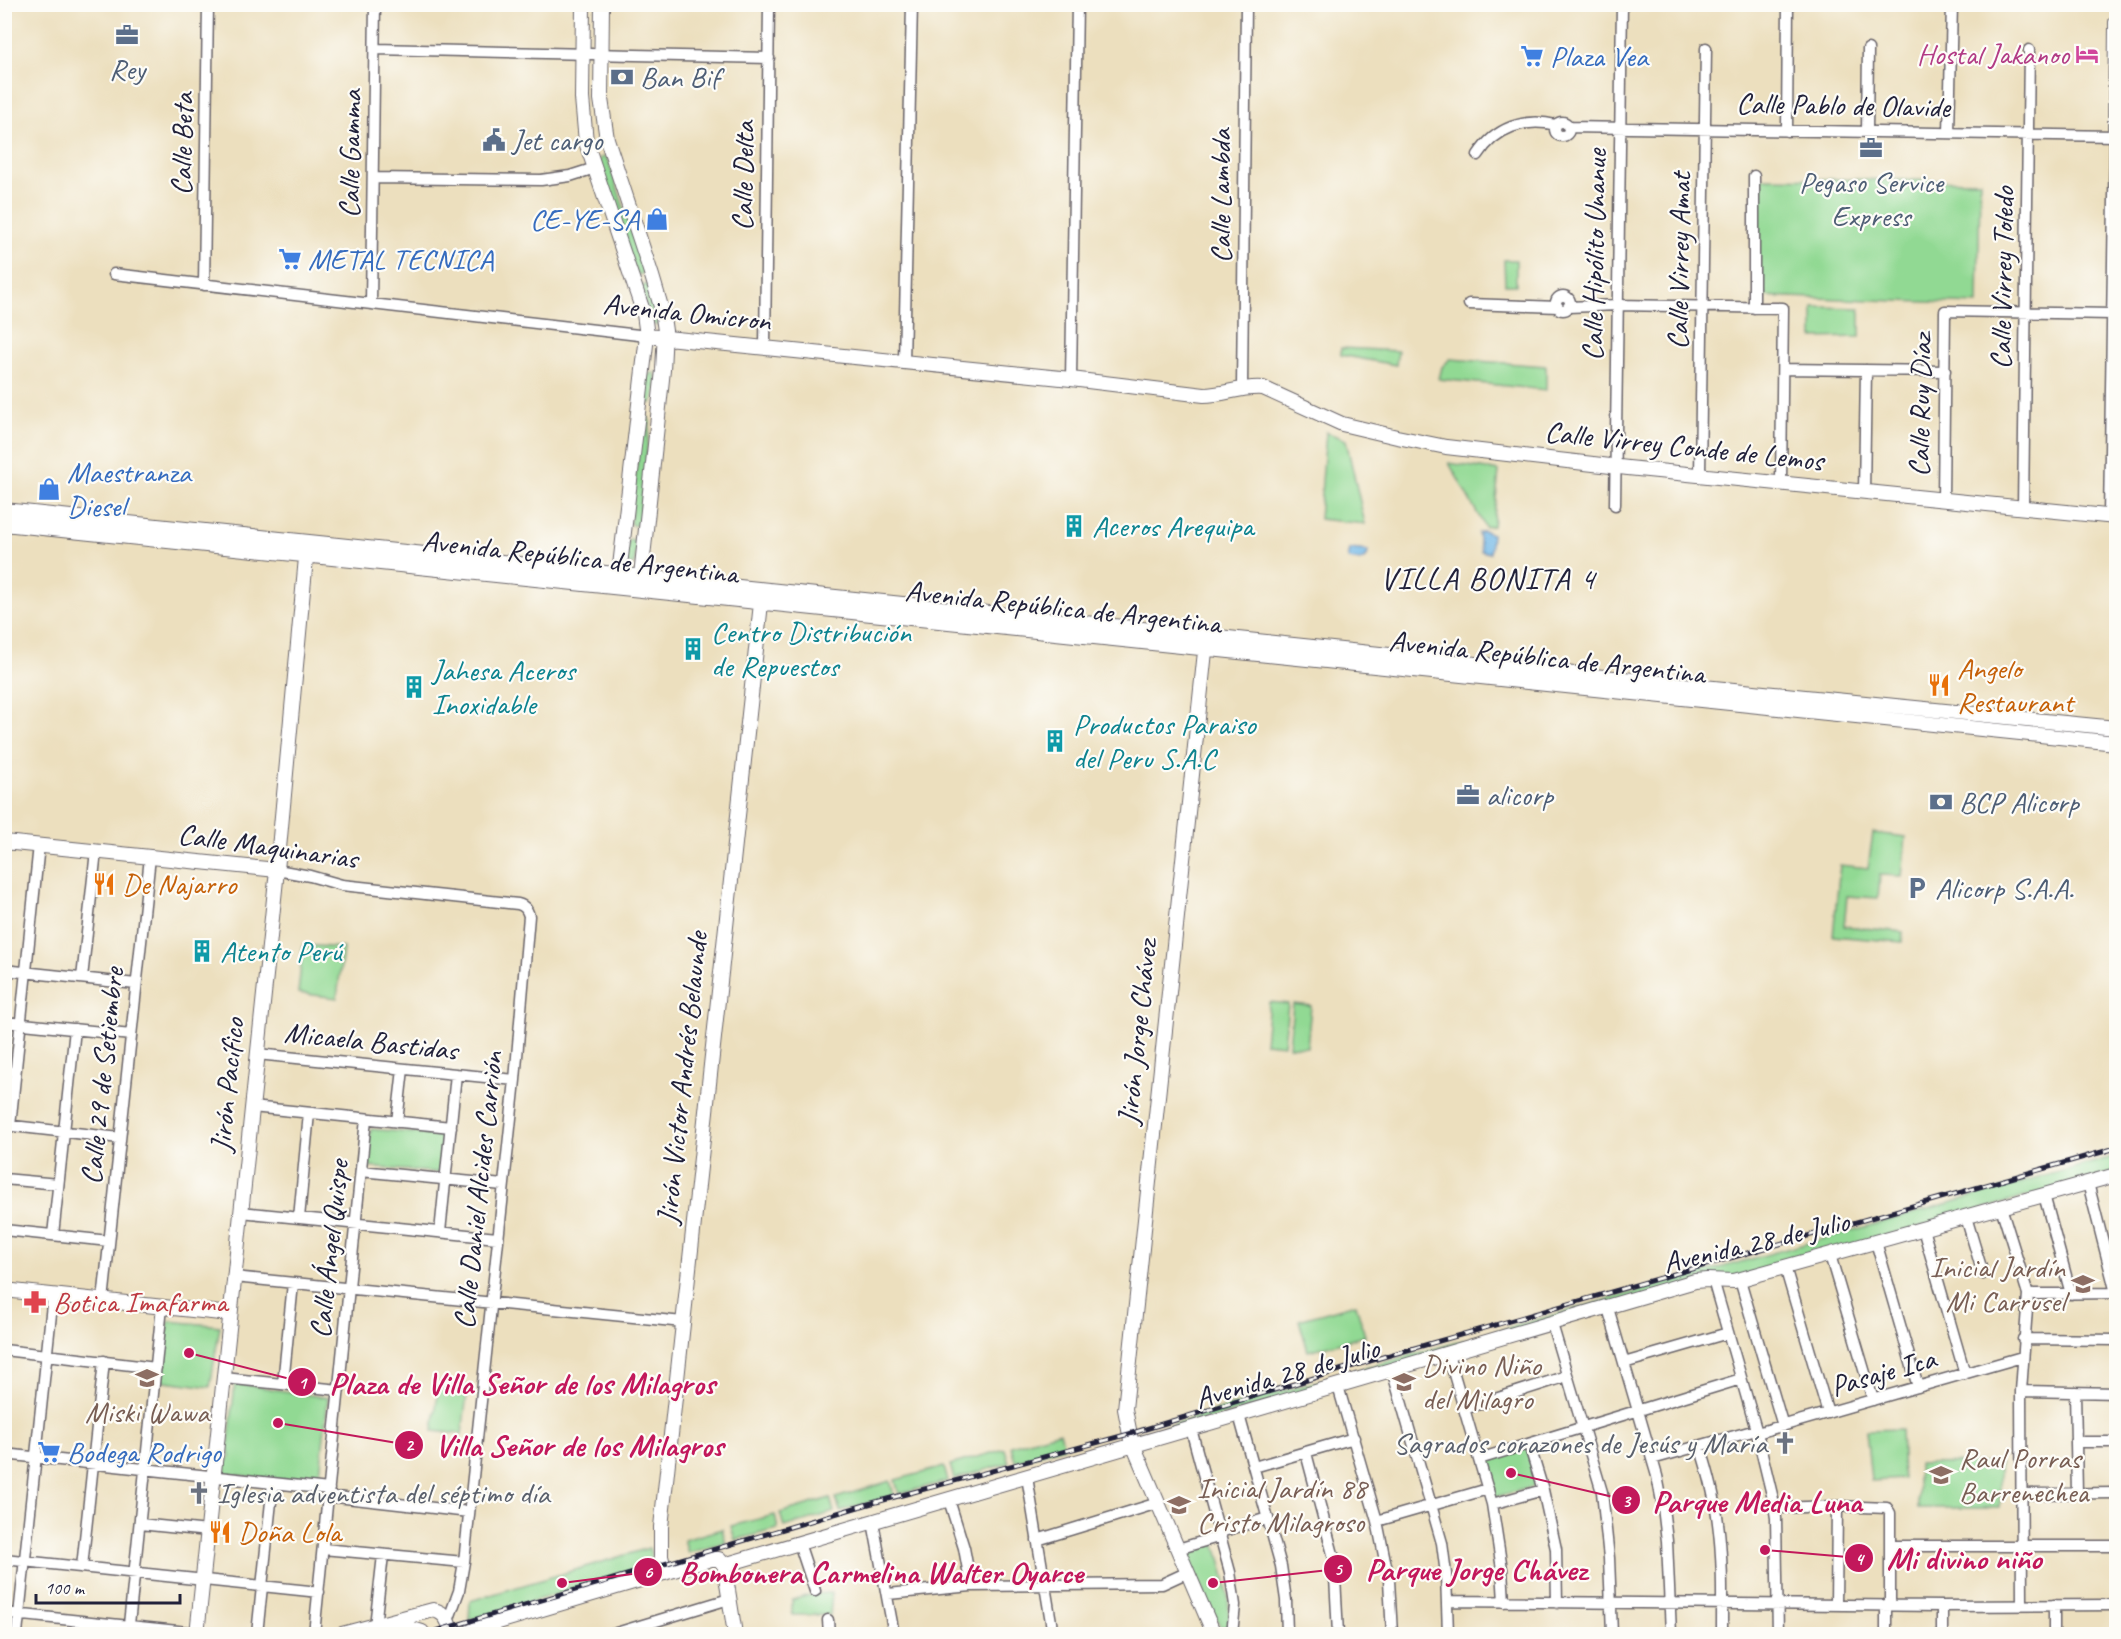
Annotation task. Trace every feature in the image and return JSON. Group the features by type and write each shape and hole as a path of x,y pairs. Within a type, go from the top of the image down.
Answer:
{"street":[{"name":"Calle Beta","path":"204,285 208,4"},
{"name":"Calle Gamma","path":"371,304 375,4"},
{"path":"583,4 583,122 586,142 634,282 644,314 647,336 618,581"},
{"path":"602,4 602,99 607,139 652,276 662,310 666,338 640,583"},
{"name":"Calle Delta","path":"765,348 769,4"},
{"path":"904,362 912,4"},
{"path":"1071,379 1077,4"},
{"name":"Calle Lambda","path":"1246,4 1248,388"},
{"name":"Calle Hipólito Unanue","path":"1615,505 1622,4"},
{"path":"1787,131 1788,4"},
{"path":"1949,133 1952,4"},
{"path":"2113,517 2112,314 2116,22"},
{"name":"Calle Virrey Amat","path":"1700,475 1706,48"},
{"path":"375,49 769,58"},
{"path":"1867,132 1868,49"},
{"name":"Calle Virrey Toledo","path":"2023,508 2029,50"},
{"name":"Calle Pablo de Olavide","path":"1478,155 1489,140 1505,129 1534,122 1556,125 1556,132 1562,135 1566,134 1568,127 2116,136"},
{"path":"373,178 541,180 570,176 595,168"},
{"path":"1754,176 1754,308"},
{"name":"Avenida Omicron","path":"114,274 647,336 1071,379 1203,395 1248,388"},
{"path":"634,282 652,276"},
{"path":"1469,304 1563,307 1618,305 1784,308 1781,483"},
{"name":"Calle Ruy Díaz","path":"1943,500 1945,311 2025,313"},
{"path":"2025,313 2112,314"},
{"path":"644,368 663,370"},
{"path":"1783,369 1945,371"},
{"path":"1864,492 1866,370"},
{"name":"Calle Virrey Conde de Lemos","path":"1248,388 1275,392 1342,424 1455,448 1615,467 2113,517"},
{"name":"Avenida República de Argentina","path":"4,510 348,553 1853,709 2116,743"},
{"path":"57,530 61,516"},
{"name":"Avenida República de Argentina","path":"4,524 307,548"},
{"path":"624,527 645,530"},
{"name":"Jirón Pacífico","path":"197,1634 277,870 307,548"},
{"name":"Jirón Victor Andrés Belaunde","path":"665,1573 661,1556 661,1536 761,596"},
{"name":"Jirón Jorge Chávez","path":"1206,642 1125,1409 1132,1440 1214,1635"},
{"name":"Avenida República de Argentina","path":"1905,715 2116,728"},
{"name":"Calle Maquinarias","path":"4,842 277,870 342,885 524,906"},
{"path":"39,845 7,1125 120,1138"},
{"path":"82,978 96,851"},
{"name":"Calle 29 de Setiembre","path":"103,1301 150,857"},
{"name":"Calle Daniel Alcides Carrión","path":"450,1628 450,1613 459,1590 464,1562 514,1080 529,916 524,906"},
{"path":"4,970 136,984"},
{"path":"4,1022 131,1035"},
{"path":"53,1235 75,1029"},
{"name":"Micaela Bastidas","path":"257,1054 514,1080"},
{"path":"397,1122 403,1069"},
{"path":"440,1232 456,1074"},
{"path":"252,1107 451,1127"},
{"path":"299,1218 309,1113"},
{"name":"Calle Ángel Quispe","path":"314,1635 366,1119"},
{"path":"361,1171 503,1185"},
{"name":"Avenida 28 de Julio","path":"465,1635 478,1628 715,1558 722,1561 724,1565 1027,1477 1132,1440 1191,1429 1695,1281 1740,1280 2116,1175"},
{"path":"4,1179 58,1184"},
{"path":"2028,1294 2116,1293 2088,1183"},
{"path":"2044,1195 2072,1294"},
{"path":"2001,1207 2028,1294 2021,1391 2022,1605"},
{"path":"241,1212 497,1238"},
{"path":"1966,1217 1983,1274"},
{"path":"1923,1229 1965,1374"},
{"path":"4,1230 109,1241"},
{"path":"1876,1242 1918,1387"},
{"path":"1830,1255 1873,1400"},
{"path":"1785,1267 1828,1413"},
{"path":"234,1277 683,1322"},
{"path":"1713,1280 1775,1508 1778,1635"},
{"path":"1740,1280 1783,1426"},
{"path":"283,1384 293,1283"},
{"path":"4,1290 230,1314"},
{"path":"17,1635 53,1295"},
{"path":"129,1630 162,1307"},
{"path":"1608,1308 1664,1507 1671,1635"},
{"path":"1552,1324 1606,1512 1612,1635"},
{"path":"1624,1363 1728,1333"},
{"path":"2023,1339 2116,1340"},
{"path":"4,1350 156,1368"},
{"path":"1448,1354 1492,1504 1501,1557 1504,1602"},
{"name":"Pasaje Ica","path":"1652,1459 1783,1426 2022,1357"},
{"path":"82,1567 104,1361"},
{"path":"1392,1370 1445,1558 1448,1634 1442,1635"},
{"path":"1464,1409 1567,1376"},
{"path":"224,1378 339,1390"},
{"path":"1479,1459 1741,1379"},
{"path":"1338,1386 1377,1521 1389,1580 1392,1635"},
{"path":"2021,1391 2116,1393"},
{"path":"2075,1392 2077,1494"},
{"path":"1239,1415 1284,1583 1287,1635"},
{"path":"1191,1429 1221,1534 1234,1593 1232,1635"},
{"path":"1254,1467 1354,1438"},
{"path":"2076,1442 2116,1442"},
{"path":"1529,1444 1543,1490 1556,1549 1557,1603"},
{"path":"1700,1446 1712,1486 1718,1523 1722,1635"},
{"path":"1306,1453 1334,1558 1338,1635"},
{"path":"4,1454 273,1483 469,1512"},
{"path":"1027,1477 1053,1635"},
{"path":"257,1635 273,1483"},
{"path":"1377,1521 1488,1489"},
{"path":"1492,1504 1543,1490"},
{"path":"2022,1494 2116,1493"},
{"path":"949,1500 964,1548 971,1586"},
{"path":"1037,1540 1158,1503"},
{"path":"1775,1508 1837,1506 1887,1508 1890,1514 1890,1546 1886,1635"},
{"path":"1836,1605 1837,1506"},
{"path":"1178,1549 1268,1518"},
{"path":"873,1522 894,1635"},
{"path":"140,1524 208,1531"},
{"path":"799,1543 815,1591"},
{"path":"1890,1546 2116,1546"},
{"path":"323,1549 464,1562"},
{"path":"377,1630 383,1555"},
{"path":"4,1559 319,1592"},
{"path":"724,1565 735,1635"},
{"path":"888,1593 971,1586 1162,1584 1188,1572"},
{"path":"613,1635 729,1599"},
{"path":"1447,1601 1942,1606 2116,1605"},
{"path":"2054,1605 2054,1635"},
{"path":"1942,1606 1942,1635"},
{"path":"342,1635 377,1630 405,1622 428,1611 438,1611 446,1617 450,1628"},
{"path":"422,1633 422,1618 428,1611"},
{"path":"4,1613 77,1621 129,1630 197,1634"},
{"path":"828,1620 829,1635"},
{"path":"76,1635 77,1621"},
{"path":"405,1622 422,1633"},
{"name":"Avenida 28 de Julio","path":"450,1628 478,1628"}],"green space":[{"path":"600,158 608,159 644,269 639,275 635,271 599,162"},
{"path":"1757,178 1980,181 1978,304 1758,296"},
{"path":"1504,260 1516,260 1516,285 1505,285"},
{"path":"649,284 660,325 654,325 650,320 641,290 644,285"},
{"path":"1813,307 1860,308 1860,337 1813,338"},
{"path":"1341,348 1398,351 1396,365 1341,355"},
{"path":"1450,359 1546,366 1546,390 1439,379 1442,367"},
{"path":"655,373 656,388 651,403 646,403 643,399 646,377"},
{"path":"648,417 650,422 639,524 633,526 630,523 642,418"},
{"path":"1326,432 1346,440 1365,524 1319,519"},
{"path":"1449,463 1499,471 1493,526 1485,527"},
{"path":"630,539 637,543 634,565 625,563"},
{"path":"1873,833 1906,837 1902,876 1880,875 1878,898 1847,896 1844,926 1903,932 1902,942 1833,936 1840,865 1868,868"},
{"path":"303,945 343,948 337,998 298,993"},
{"path":"1269,1002 1288,1004 1284,1045 1265,1043"},
{"path":"1293,1004 1311,1006 1307,1047 1289,1046"},
{"path":"5,1024 12,1025 5,1107"},
{"path":"371,1129 446,1136 443,1173 366,1167"},
{"path":"2116,1156 2116,1172 1728,1280 1707,1279 1136,1440 1135,1436 1234,1405"},
{"path":"1356,1304 1365,1336 1308,1351 1299,1320"},
{"path":"169,1321 220,1326 210,1387 158,1380"},
{"path":"439,1382 468,1386 462,1434 433,1431"},
{"path":"235,1383 328,1398 319,1484 225,1474 227,1459 230,1457 228,1449"},
{"path":"1901,1429 1903,1479 1871,1481 1866,1430"},
{"path":"1060,1432 1064,1447 1015,1461 1011,1446"},
{"path":"1527,1447 1537,1486 1495,1497 1484,1459"},
{"path":"1005,1449 1009,1463 954,1479 950,1465"},
{"path":"2000,1463 2000,1508 1918,1508 1918,1464"},
{"path":"944,1467 948,1481 899,1494 895,1480"},
{"path":"890,1481 894,1495 840,1511 836,1498"},
{"path":"830,1498 834,1512 784,1527 780,1513"},
{"path":"775,1515 778,1529 735,1540 731,1526"},
{"path":"722,1529 726,1543 688,1553 684,1540"},
{"path":"1215,1543 1224,1573 1229,1603 1229,1624 1221,1628 1184,1553"},
{"path":"649,1548 654,1565 469,1620 470,1601"},
{"path":"832,1593 830,1615 792,1615 792,1600 813,1594"}],"water":[{"path":"1483,531 1492,534 1490,553 1481,551 1478,533"},
{"path":"1350,549 1368,551 1367,557 1360,561 1348,559"}],"railway":[{"path":"426,1634 865,1505 1129,1434 1383,1357 2116,1148"}],"place":[{"name":"Rey","path":"127,35"},
{"name":"Hostal Jakanoo","path":"2087,54"},
{"name":"Plaza Vea","path":"1532,56"},
{"name":"Ban Bif","path":"622,77"},
{"name":"Jet cargo","path":"494,140"},
{"name":"Pegaso Service Express","path":"1871,148"},
{"name":"CE-YE-SA","path":"657,219"},
{"name":"METAL TECNICA","path":"290,259"},
{"name":"Maestranza Diesel","path":"49,489"},
{"name":"Aceros Arequipa","path":"1074,526"},
{"name":"Centro Distribución de Repuestos","path":"693,649"},
{"name":"Angelo Restaurant","path":"1939,685"},
{"name":"Jahesa Aceros Inoxidable","path":"414,687"},
{"name":"Productos Paraiso del Peru S.A.C","path":"1055,741"},
{"name":"alicorp","path":"1468,795"},
{"name":"BCP Alicorp","path":"1941,802"},
{"name":"De Najarro","path":"104,884"},
{"name":"Alicorp S.A.A.","path":"1917,888"},
{"name":"Atento Perú","path":"202,951"},
{"name":"Inicial Jardín Mi Carrusel","path":"2083,1284"},
{"name":"Botica Imafarma","path":"35,1302"},
{"name":"Plaza de Villa Señor de los Milagros","path":"189,1353"},
{"name":"Miski Wawa","path":"147,1378"},
{"name":"Divino Niño del Milagro","path":"1404,1382"},
{"name":"Villa Señor de los Milagros","path":"278,1423"},
{"name":"Sagrados corazones de Jesús y María","path":"1785,1443"},
{"name":"Bodega Rodrigo","path":"49,1452"},
{"name":"Parque Media Luna","path":"1511,1473"},
{"name":"Raul Porras Barrenechea","path":"1941,1475"},
{"name":"Iglesia adventista del séptimo día","path":"199,1493"},
{"name":"Inicial Jardín 88 Cristo Milagroso","path":"1179,1505"},
{"name":"Doña Lola","path":"220,1532"},
{"name":"Mi divino niño","path":"1765,1550"},
{"name":"Bombonera Carmelina Walter Oyarce","path":"562,1583"},
{"name":"Parque Jorge Chávez","path":"1213,1583"}],"district":[{"name":"VILLA BONITA 4","path":"1488,578"}]}
